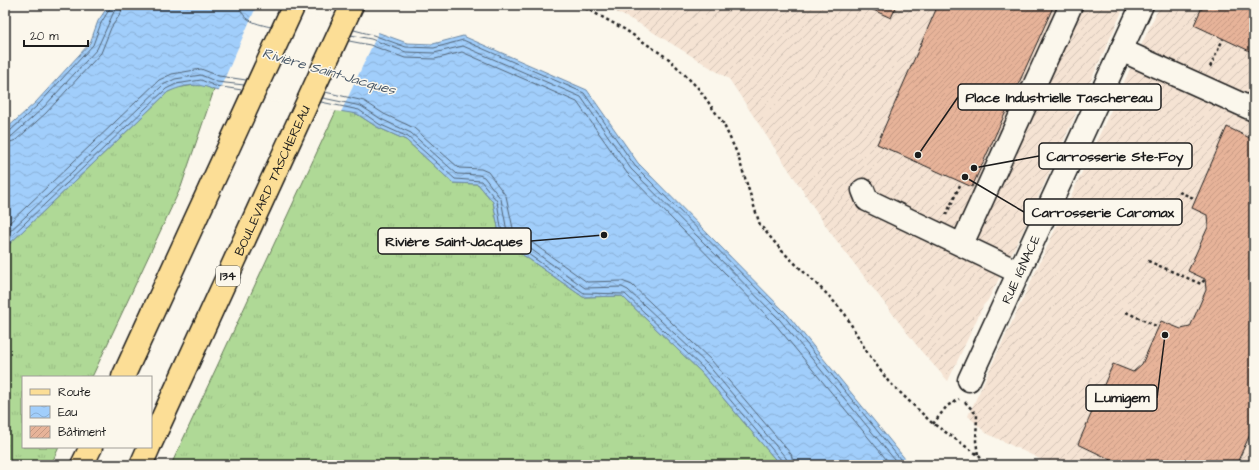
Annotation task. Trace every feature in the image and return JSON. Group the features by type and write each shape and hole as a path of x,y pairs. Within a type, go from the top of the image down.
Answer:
{"main road":[{"path":"123,376 293,7"},
{"name":"BOULEVARD TASCHEREAU","path":"152,441 349,12"},
{"path":"82,465 90,448"},
{"path":"141,465 149,448"}],"street":[{"path":"962,244 1071,5"},
{"name":"RUE IGNACE","path":"964,389 1142,5"},
{"path":"1121,50 1254,110"},
{"path":"863,190 867,200 1018,272"}],"path":[{"path":"580,5 624,29 669,60 699,89 723,122 737,153 760,225 782,251 828,295 845,314 867,352 888,381 934,424 978,455 987,465"},
{"path":"1201,86 1222,39"},
{"path":"938,233 961,183"},
{"path":"1179,192 1196,199"},
{"path":"1148,261 1201,284 1205,279"},
{"path":"1126,312 1158,326"},
{"path":"934,424 947,406 964,389"},
{"path":"964,389 967,402 977,415 976,441 978,455"}],"shaded area":[{"path":"602,5 1125,5 1022,233 988,300 983,306 948,381 921,351 830,232 729,79 638,23"},
{"path":"1160,5 1254,5 1254,465 1052,465 986,433 968,416"}],"green space":[{"path":"201,84 214,90 181,187 92,376 22,376 22,448 59,448 51,465 5,465 5,248 168,92 176,88"},
{"path":"337,109 357,114 377,127 406,140 453,183 478,184 493,202 498,227 499,244 516,250 583,297 622,296 701,372 780,465 171,465"}],"water":[{"name":"Rivière Saint-Jacques","path":"109,5 250,5 269,11 374,31 407,43 433,44 463,36 587,90 638,163 787,314 910,465 780,465 701,372 622,296 583,297 516,250 499,244 498,227 493,202 478,184 453,183 406,140 377,127 357,114 214,90 197,85 185,86 168,92 5,248 5,130 36,102 90,43 98,21"}],"pier":[{"path":"257,5 379,31 341,112 218,93"}],"building":[{"path":"862,5 897,5 891,18"},
{"path":"938,5 1054,5 972,187 877,144"},
{"path":"1203,5 1254,5 1254,53 1194,25"},
{"path":"1227,127 1254,140 1254,426 1236,465 1122,465 1078,444 1113,364 1133,372 1142,364 1161,321 1181,329 1190,327 1206,290 1205,279 1188,271 1208,227 1207,215 1192,208"}],"place":[{"name":"Place Industrielle Taschereau","path":"918,155"},
{"name":"Carrosserie Ste-Foy","path":"974,168"},
{"name":"Carrosserie Caromax","path":"965,177"},
{"name":"Rivière Saint-Jacques","path":"604,235"},
{"name":"Lumigem","path":"1165,335"}]}
